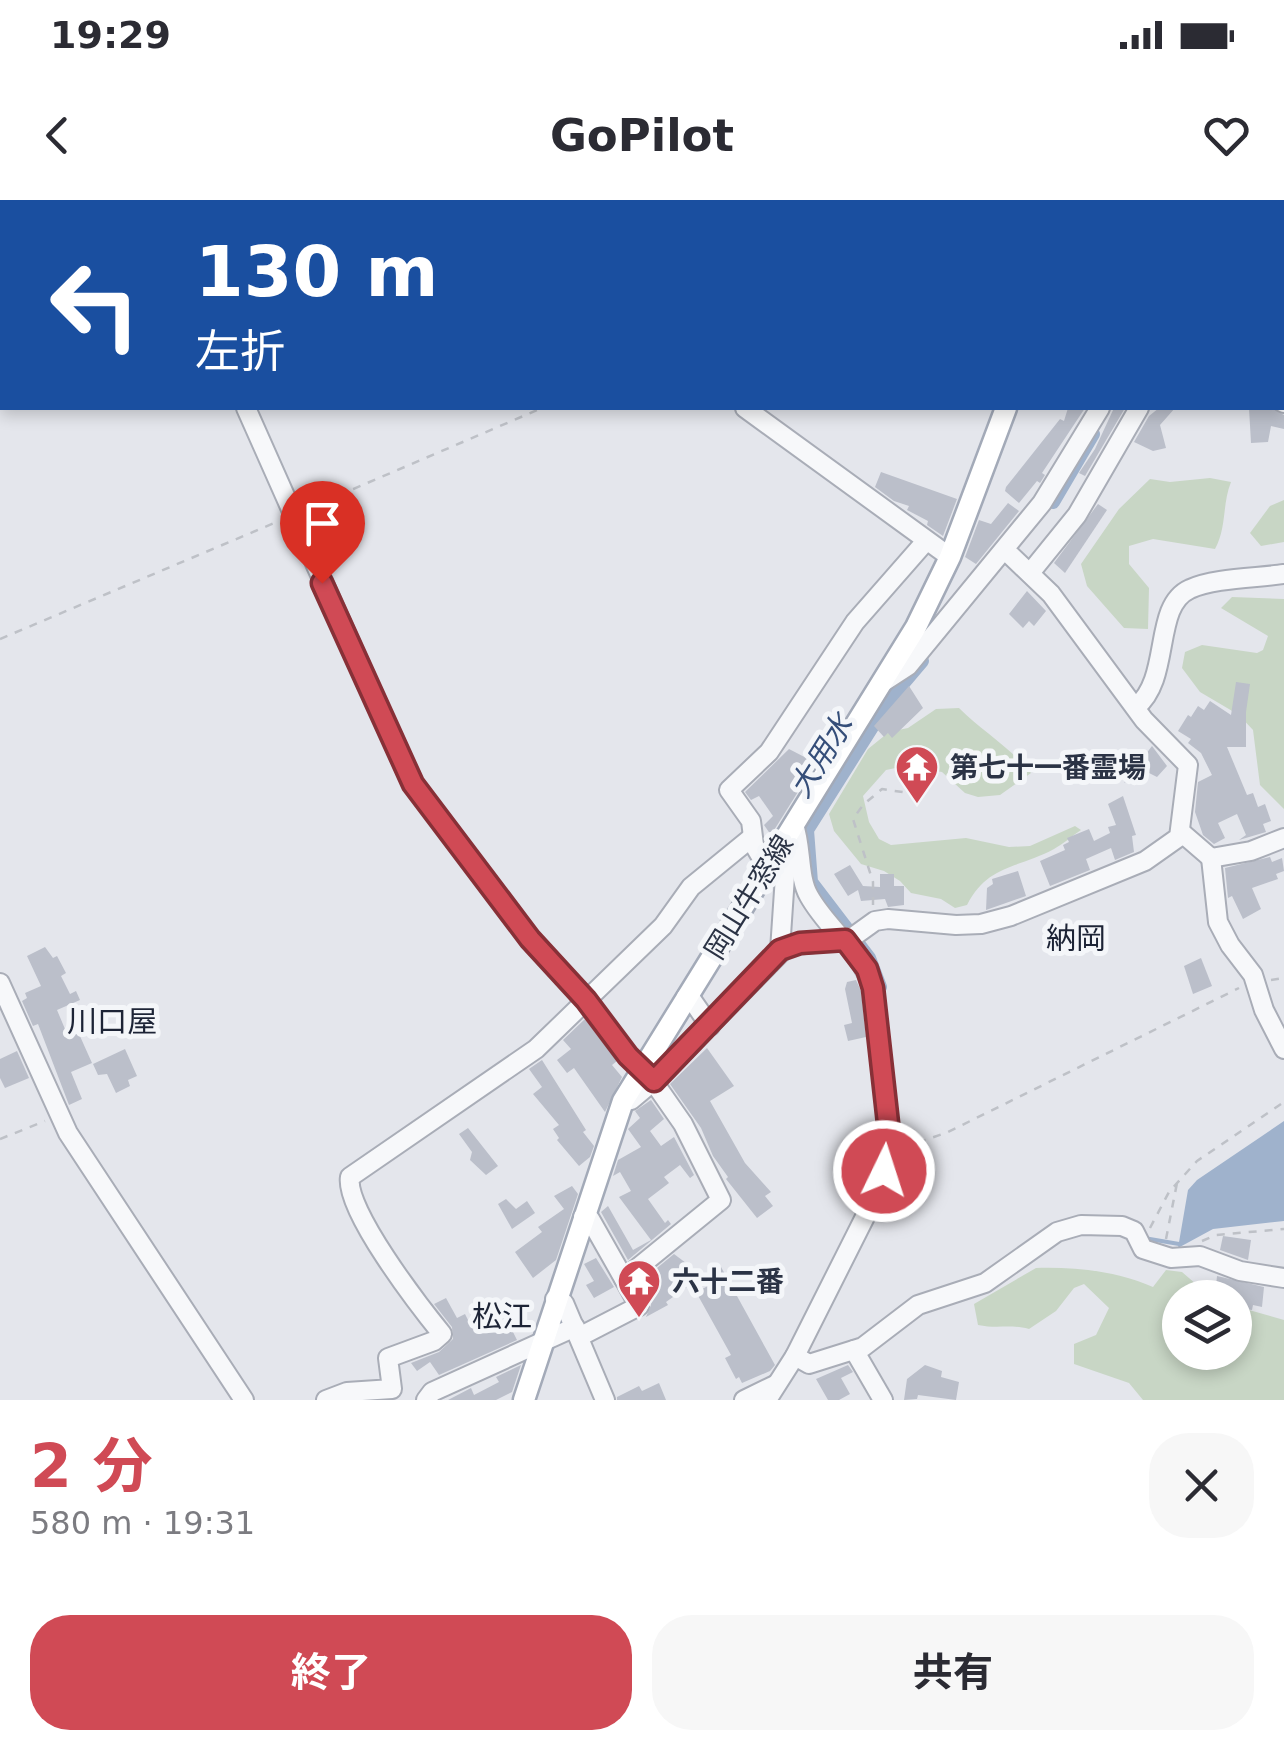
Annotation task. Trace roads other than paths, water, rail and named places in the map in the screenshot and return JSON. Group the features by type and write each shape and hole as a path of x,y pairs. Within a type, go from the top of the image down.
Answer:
{"main road":[{"name":"岡山牛窓線","path":"524,1400 623,1101 647,1074 686,996 885,681 950,557 1005,410"}],"street":[{"path":"247,410 413,784 530,939 647,1074 683,1124 721,1200 624,1279"},
{"path":"748,410 950,557"},
{"path":"885,681 908,666 1008,553 1062,475 1099,410"},
{"path":"1030,573 1077,515 1137,410"},
{"path":"767,866 752,838 750,821 729,790 769,752 856,622 926,541"},
{"path":"1008,553 1051,594 1136,707 1188,765 1181,805 1182,832 1211,858 1218,922 1230,945 1247,964 1284,1049"},
{"path":"1136,707 1146,698 1158,673 1168,619 1188,589 1284,574"},
{"path":"767,1400 799,1359 894,1148 873,988 851,938 808,895 794,825"},
{"path":"647,1074 710,1026 780,950 800,943 851,938 875,922 888,919 969,924 1011,916 1146,860 1182,832"},
{"path":"326,1400 347,1392 392,1389 388,1358 434,1341 442,1334 407,1292 359,1212 348,1187 350,1177 536,1049 663,926 691,888 752,838"},
{"path":"1211,858 1250,852 1284,838"},
{"path":"780,950 785,876 781,846"},
{"path":"0,984 68,1133 244,1400"},
{"path":"686,996 710,1026"},
{"path":"426,1400 432,1392 542,1343 639,1306 590,1219 583,1216"},
{"path":"799,1359 808,1364 854,1350 880,1336 918,1306 985,1283 1057,1232 1102,1224 1134,1231 1144,1249 1171,1258 1200,1256 1270,1278 1284,1278"},
{"path":"556,1300 564,1303 605,1400"},
{"path":"854,1350 883,1400"},
{"path":"744,1400 778,1384"}],"water":[{"path":"1284,1121 1284,1221 1213,1229 1178,1248 1188,1190"}],"waterway":[{"name":"大用水","path":"1053,502 1093,434"},
{"name":"大用水","path":"880,987 869,958 811,882 807,830 889,700 922,661"},
{"name":"大用水","path":"876,1213 891,1174 896,1133"},
{"path":"1144,1238 1179,1244"}],"place":[{"name":"第七十一番霊場","path":"917,805"},
{"name":"六十二番","path":"639,1319"}],"district":[{"name":"納岡","path":"1076,938"},
{"name":"川口屋","path":"112,1021"},
{"name":"松江","path":"502,1316"}]}
